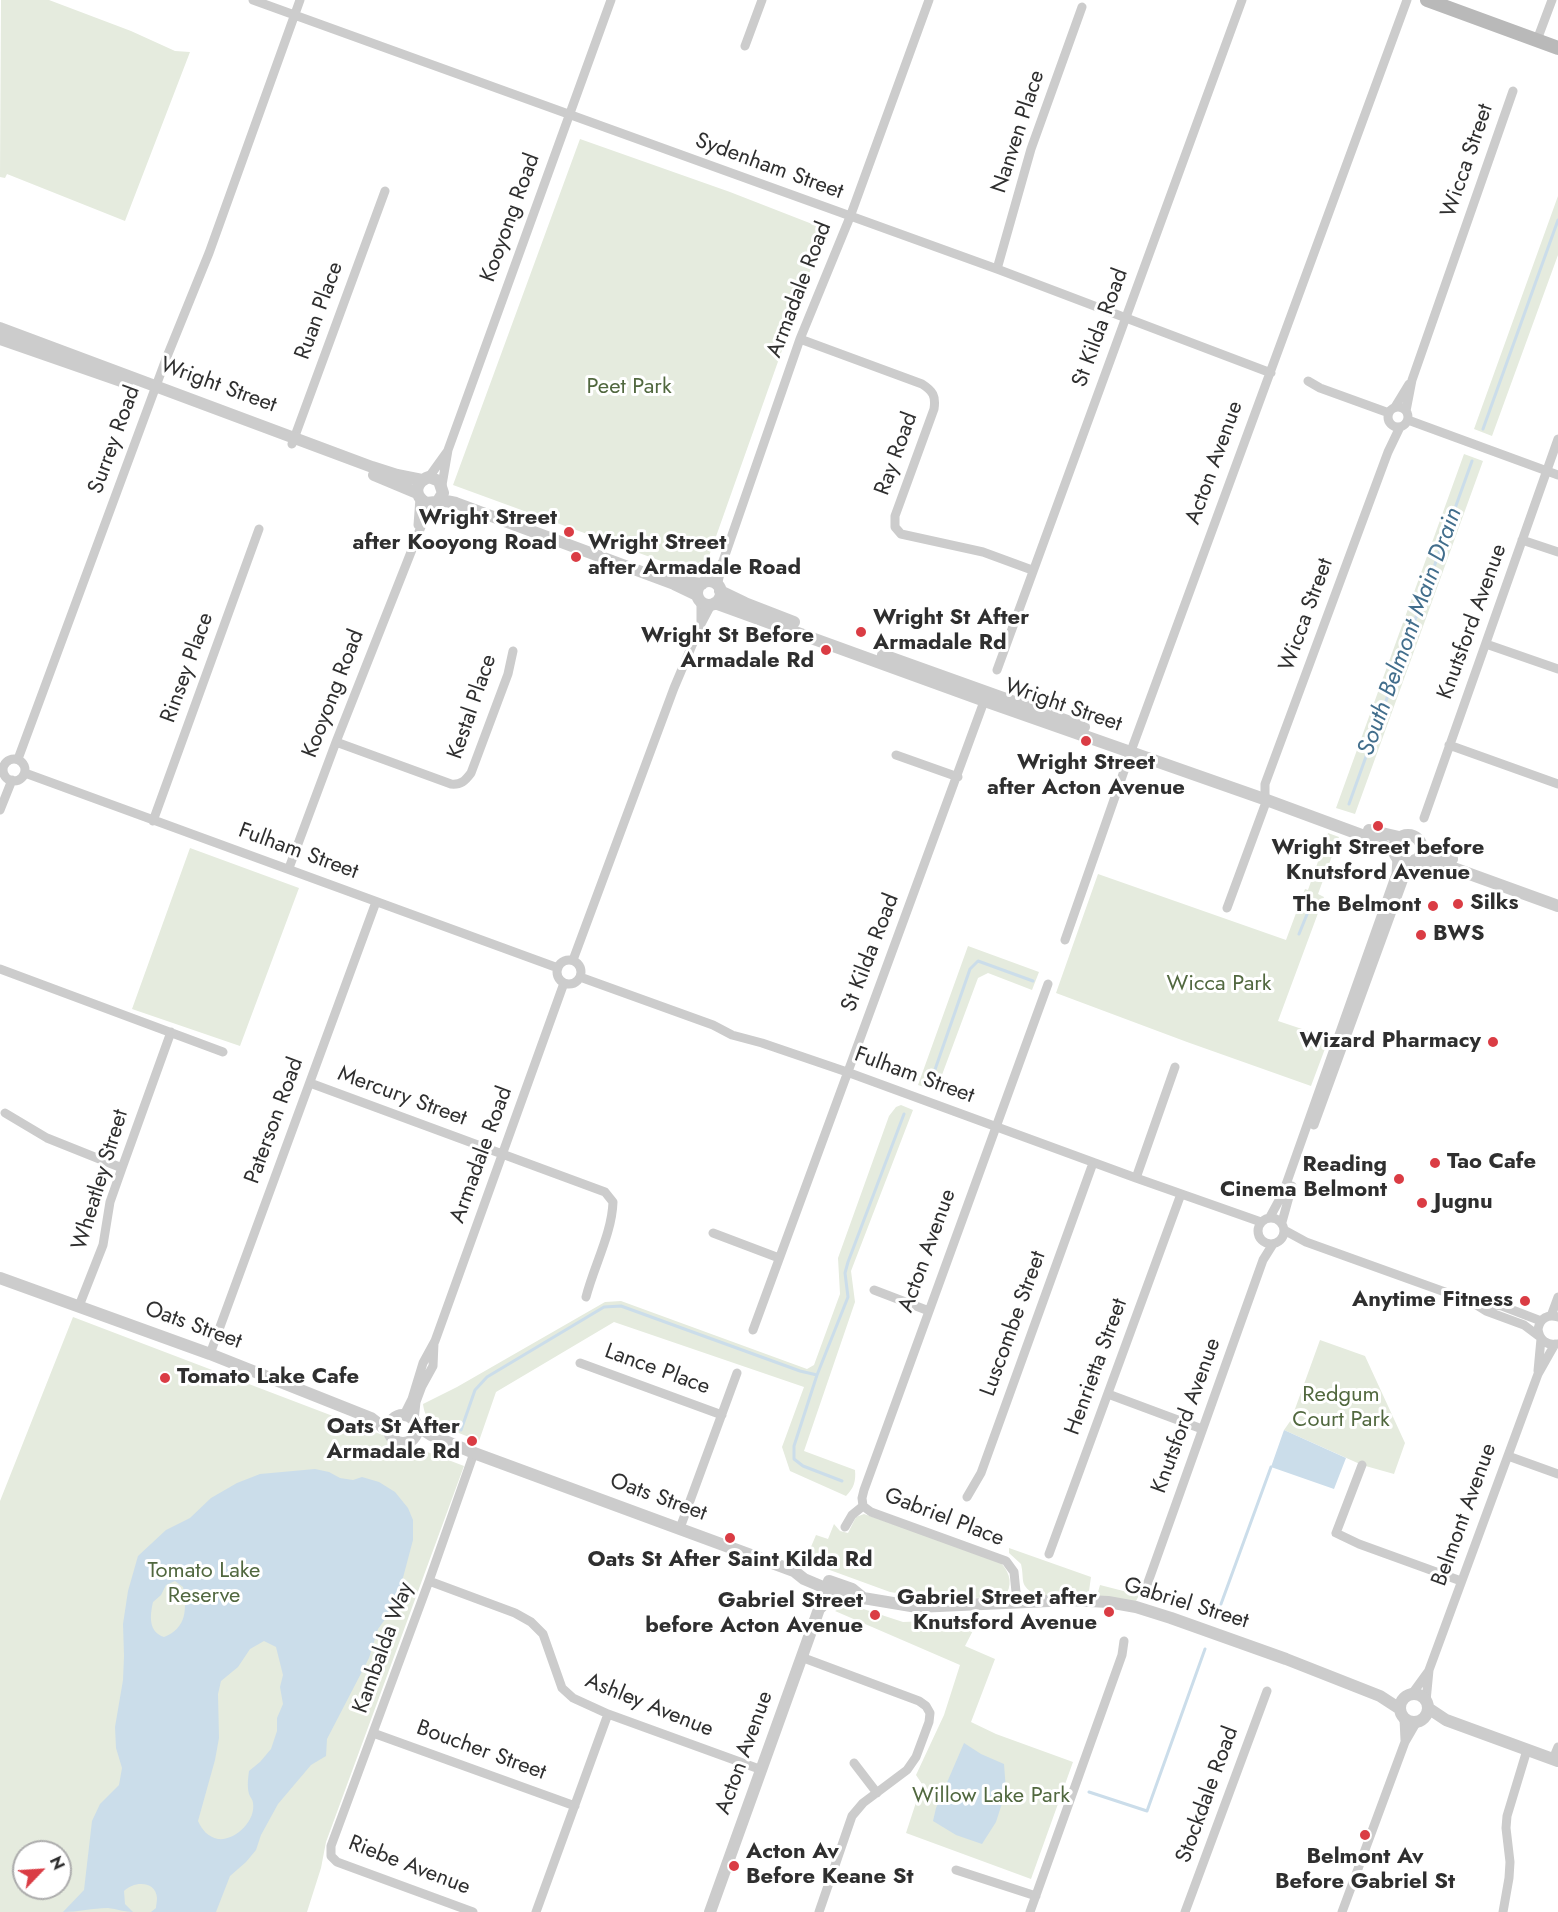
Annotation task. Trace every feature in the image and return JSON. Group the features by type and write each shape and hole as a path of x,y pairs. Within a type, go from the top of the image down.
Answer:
{"main road":[{"path":"1427,0 1538,37 1558,40"},
{"path":"1447,0 1538,37 1558,48"}],"street":[{"name":"Sydenham Street","path":"254,0 998,269 1271,373"},
{"name":"Surrey Road","path":"18,759 155,389 209,253 300,0"},
{"name":"Kooyong Road","path":"289,868 417,533 426,492 448,450 611,0"},
{"path":"745,46 762,0"},
{"name":"Armadale Road","path":"573,960 670,698 700,624 800,339 850,217 929,0"},
{"name":"St Kilda Road","path":"997,670 1242,0"},
{"name":"Acton Avenue","path":"1065,940 1132,748 1407,0"},
{"path":"1538,37 1552,0"},
{"name":"Nanven Place","path":"998,269 1030,149 1082,7"},
{"name":"Wicca Street","path":"1227,908 1263,808 1265,784 1388,452 1402,421 1412,380 1513,92"},
{"name":"Ruan Place","path":"293,440 385,191"},
{"name":"Wright Street","path":"0,328 155,389 397,476 426,492 674,584 772,614 986,696 1264,795 1381,834 1399,837 1412,836 1431,852 1558,898"},
{"name":"Wright Street","path":"0,339 155,389"},
{"name":"Ray Road","path":"800,339 922,384 931,390 935,398 934,409 895,516 895,527 901,534 983,552 1032,570"},
{"name":"Wicca Street","path":"1392,410 1412,380"},
{"path":"1308,381 1320,388 1392,410 1401,407 1402,421"},
{"path":"1392,410 1388,419 1402,421 1558,475"},
{"name":"Knutsford Avenue","path":"1424,818 1558,439"},
{"name":"Kooyong Road","path":"442,486 448,450"},
{"name":"Wright Street","path":"426,492 436,479 442,486 477,504 633,563 663,572 709,593"},
{"path":"426,492 442,496 442,486"},
{"name":"Rinsey Place","path":"153,821 260,529"},
{"path":"1522,540 1558,552"},
{"path":"1486,644 1558,669"},
{"name":"Kestal Place","path":"336,742 458,785 465,781 471,773 508,674 513,651"},
{"name":"St Kilda Road","path":"753,1330 986,696"},
{"path":"1449,745 1558,784"},
{"path":"896,755 958,777"},
{"path":"11,759 18,759 24,765 25,773 19,779 12,780 6,776 2,766 11,759"},
{"name":"Fulham Street","path":"25,773 558,968"},
{"path":"0,810 12,780"},
{"name":"Wright Street","path":"1264,795 1376,840 1404,858 1445,865 1558,906"},
{"path":"1399,837 1395,844 1404,858"},
{"path":"1272,1242 1263,1223 1283,1193 1396,874 1404,858 1420,853 1421,845"},
{"path":"1272,1242 1283,1226 1289,1193 1404,858"},
{"name":"Paterson Road","path":"210,1354 376,902"},
{"path":"566,960 573,960 582,970 576,982 570,984 564,983 557,974 558,968 566,960"},
{"path":"0,969 223,1052"},
{"name":"Fulham Street","path":"580,977 713,1025 732,1035 847,1072 1234,1214 1263,1223 1278,1219 1283,1226 1306,1242 1470,1301 1502,1306 1541,1321"},
{"name":"Armadale Road","path":"407,1420 423,1363 435,1341 564,983"},
{"name":"Acton Avenue","path":"846,1527 852,1515 863,1506 864,1490 1048,984"},
{"name":"Wheatley Street","path":"79,1306 103,1245 110,1202 171,1032"},
{"path":"1136,1178 1175,1067"},
{"name":"Mercury Street","path":"310,1083 605,1192 613,1202 613,1215 586,1297"},
{"path":"4,1113 47,1138 122,1168"},
{"name":"Luscombe Street","path":"967,1497 981,1473 1093,1163"},
{"name":"Henrietta Street","path":"1049,1554 1181,1194"},
{"path":"712,1233 779,1258"},
{"name":"Knutsford Avenue","path":"1147,1585 1263,1260 1272,1242"},
{"name":"Fulham Street","path":"1272,1242 1306,1242"},
{"name":"Oats Street","path":"0,1278 210,1354 371,1418 389,1432"},
{"path":"874,1290 929,1311"},
{"path":"1541,1321 1555,1316 1558,1297"},
{"name":"Fulham Street","path":"1470,1301 1486,1311 1524,1325 1540,1338"},
{"name":"Belmont Avenue","path":"1538,1374 1540,1338 1538,1329 1541,1321"},
{"name":"Belmont Avenue","path":"1540,1338 1547,1344 1557,1344"},
{"name":"Belmont Avenue","path":"1342,1912 1405,1742 1414,1709 1538,1374 1557,1344"},
{"name":"Lance Place","path":"580,1363 722,1415"},
{"path":"680,1528 737,1373"},
{"path":"1108,1394 1202,1429"},
{"name":"Oats Street","path":"371,1418 407,1420 432,1435 474,1453 794,1571 804,1579 828,1585"},
{"path":"407,1420 417,1434 412,1440 400,1443 393,1439 389,1432 389,1424 407,1420"},
{"name":"Oats Street","path":"412,1440 435,1442 474,1453"},
{"name":"Kambalda Way","path":"331,1856 331,1846 474,1453"},
{"path":"1508,1456 1558,1474"},
{"path":"1362,1465 1336,1533 1359,1544 1461,1581"},
{"name":"Gabriel Place","path":"863,1506 871,1512 1006,1561 1014,1572 1017,1602"},
{"name":"Ashley Avenue","path":"429,1581 515,1613 531,1622 543,1634 562,1688 573,1698 608,1714 762,1770"},
{"name":"Acton Avenue","path":"710,1912 819,1609 817,1602 828,1585"},
{"name":"Gabriel Street","path":"828,1585 849,1598 863,1598 917,1607 1071,1600 1108,1602 1136,1607 1171,1617 1556,1760"},
{"path":"1030,1912 1122,1655 1124,1641"},
{"path":"801,1657 919,1701 930,1713 916,1757 907,1770 857,1808 852,1816 819,1912"},
{"name":"Belmont Avenue","path":"1414,1709 1429,1670"},
{"name":"Stockdale Road","path":"1185,1912 1267,1691"},
{"path":"536,1912 608,1714"},
{"name":"Boucher Street","path":"373,1733 575,1806"},
{"path":"1556,1760 1558,1747"},
{"path":"1503,1912 1510,1870 1507,1816 1527,1750"},
{"path":"854,1763 877,1793"},
{"name":"Riebe Avenue","path":"331,1856 338,1862 473,1912"},
{"path":"956,1870 1036,1896"}],"green space":[{"path":"1,0 49,0 131,31 175,51 190,52 125,221 7,174 5,178 0,177"},
{"name":"Peet Park","path":"580,139 730,192 825,229 702,576 453,485"},
{"path":"1558,196 1558,255 1492,436 1474,429"},
{"path":"1464,454 1483,461 1355,814 1336,808"},
{"name":"Wicca Park","path":"1328,833 1339,837 1318,894 1324,897 1278,1021 1329,1038 1311,1086 1056,993 1098,874 1286,940 1305,889 1308,890"},
{"path":"190,848 299,888 240,1046 132,1009"},
{"path":"968,946 1039,972 1032,990 988,973 978,978 936,1091 918,1085"},
{"path":"901,1105 913,1110 851,1271 855,1302 804,1451 855,1470 854,1484 846,1496 790,1471 782,1447 804,1387 614,1322 496,1392 479,1441 431,1422 428,1418 423,1404 605,1302 621,1301 807,1369 814,1365 840,1294 838,1258 889,1116 896,1107"},
{"name":"Tomato Lake Reserve","path":"73,1317 464,1466 326,1842 321,1868 307,1912 0,1912 0,1501"},
{"name":"Redgum Court Park","path":"1320,1340 1365,1356 1405,1443 1394,1474 1362,1465 1284,1430 1291,1420"},
{"path":"864,1514 1000,1562 1009,1576 1010,1584 1007,1593 991,1598 922,1597 890,1592 805,1561 816,1535 828,1539 834,1524 840,1531 848,1533 856,1517"},
{"path":"1009,1548 1091,1577 1089,1591 1098,1592 1100,1585 1139,1595 1136,1601 1038,1596 1025,1586 1021,1564 1009,1553"},
{"name":"Willow Lake Park","path":"848,1604 903,1622 979,1619 965,1646 995,1659 971,1722 996,1734 1073,1762 1031,1879 906,1833 922,1784 916,1775 944,1715 960,1665 835,1611"}],"water":[{"path":"1284,1430 1346,1458 1334,1489 1271,1467"},
{"path":"315,1469 329,1472 340,1478 353,1480 362,1477 379,1482 395,1492 408,1508 413,1520 413,1540 396,1604 378,1629 369,1658 327,1739 326,1756 311,1765 278,1804 261,1835 256,1850 230,1876 216,1912 151,1912 156,1908 156,1892 148,1885 138,1884 124,1891 125,1904 133,1912 108,1908 63,1912 84,1890 92,1821 100,1804 119,1785 122,1768 116,1748 115,1727 123,1680 123,1624 128,1591 138,1556 166,1530 190,1518 211,1498 237,1483 260,1474","holes":["175,1581 183,1587 184,1617 177,1628 164,1637 159,1635 153,1627 152,1607 153,1602 161,1595 166,1585","264,1641 276,1647 283,1675 280,1687 283,1704 277,1718 277,1731 271,1749 249,1771 248,1788 253,1801 253,1810 248,1823 231,1837 218,1839 206,1833 198,1821 219,1738 218,1694 221,1681 238,1667 250,1649"]},
{"path":"964,1743 981,1754 1004,1764 1006,1791 996,1822 982,1844 956,1835 933,1821 936,1808"}],"waterway":[{"name":"South Belmont Main Drain","path":"1483,429 1558,220"},
{"name":"South Belmont Main Drain","path":"1349,804 1472,461"},
{"name":"South Belmont Main Drain","path":"1299,934 1312,902"},
{"name":"South Belmont Main Drain","path":"930,1084 970,969 978,961 1033,981"},
{"name":"South Belmont Main Drain","path":"842,1481 803,1466 794,1459 794,1446 817,1375 848,1297 845,1273 848,1262 904,1114"},
{"name":"South Belmont Main Drain","path":"461,1430 475,1390 487,1377 604,1307 621,1306 800,1371 817,1375"},
{"path":"1221,1604 1271,1467"},
{"path":"1089,1792 1147,1811 1205,1649"}],"place":[{"name":"Wright Street after Kooyong Road","path":"569,532"},
{"name":"Wright Street after Armadale Road","path":"576,557"},
{"name":"Wright St After Armadale Rd","path":"861,632"},
{"name":"Wright St Before Armadale Rd","path":"826,650"},
{"name":"Wright Street after Acton Avenue","path":"1086,741"},
{"name":"Wright Street before Knutsford Avenue","path":"1378,826"},
{"name":"Silks","path":"1458,904"},
{"name":"The Belmont","path":"1433,906"},
{"name":"BWS","path":"1421,935"},
{"name":"Wizard Pharmacy","path":"1493,1042"},
{"name":"Tao Cafe","path":"1435,1163"},
{"name":"Reading Cinema Belmont","path":"1399,1179"},
{"name":"Jugnu","path":"1422,1203"},
{"name":"Anytime Fitness","path":"1525,1301"},
{"name":"Tomato Lake Cafe","path":"165,1378"},
{"name":"Oats St After Armadale Rd","path":"472,1441"},
{"name":"Oats St After Saint Kilda Rd","path":"730,1538"},
{"name":"Gabriel Street after Knutsford Avenue","path":"1109,1612"},
{"name":"Gabriel Street before Acton Avenue","path":"875,1615"},
{"name":"Belmont Av Before Gabriel St","path":"1365,1835"},
{"name":"Acton Av Before Keane St","path":"734,1866"}]}
